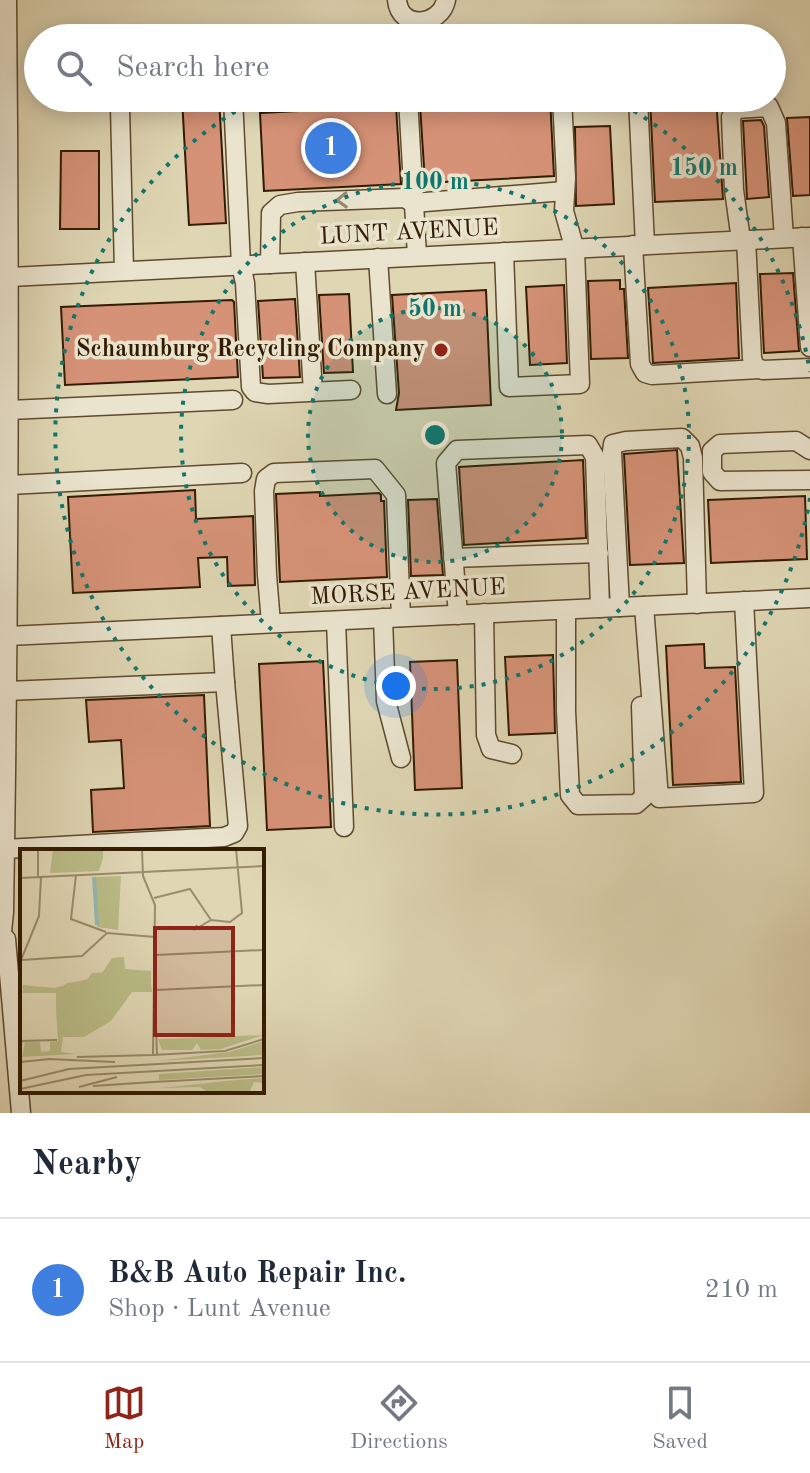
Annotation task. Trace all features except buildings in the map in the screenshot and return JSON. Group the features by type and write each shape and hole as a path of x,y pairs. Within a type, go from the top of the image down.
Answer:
{"street":[{"path":"0,952 4,912 3,773 8,636 9,410 5,319 10,277 4,92 7,0"},
{"path":"397,0 397,8 403,18 411,21 426,21 438,15 446,0"},
{"path":"120,112 124,271"},
{"path":"234,112 251,387 255,392 268,394 351,390"},
{"path":"409,112 417,256"},
{"path":"504,252 509,387 580,384 575,250 564,211 562,112"},
{"path":"638,112 640,364 645,373 810,368"},
{"path":"734,112 731,117 734,190 743,240 752,358 759,369"},
{"path":"771,112 799,237 810,347"},
{"path":"270,264 271,213 280,205 405,198 413,203 565,191"},
{"name":"LUNT AVENUE","path":"10,277 799,237"},
{"path":"378,258 387,394"},
{"path":"305,262 313,392"},
{"path":"9,410 233,400"},
{"path":"697,604 693,458 690,446 682,438 613,444 659,798 754,793 744,601"},
{"path":"810,450 796,441 720,444 712,451 712,472 720,481 810,480"},
{"path":"458,615 446,463 457,450 588,445 595,457 600,608"},
{"path":"271,623 264,491 266,479 274,473 375,469 396,495 386,701 401,758"},
{"path":"9,485 242,473"},
{"path":"453,558 599,553"},
{"name":"MORSE AVENUE","path":"8,636 810,598"},
{"path":"566,610 570,795 578,805 636,804 644,797 644,782 639,674 632,607"},
{"path":"484,613 486,735 491,749 512,754"},
{"path":"336,621 344,827"},
{"path":"5,849 224,837 234,833 238,826 221,626"},
{"path":"7,691 225,682"},
{"path":"4,912 21,1113"}],"place":[{"name":"B&B Auto Repair Inc.","path":"331,148"},
{"name":"Schaumburg Recycling Company","path":"441,350"}]}
